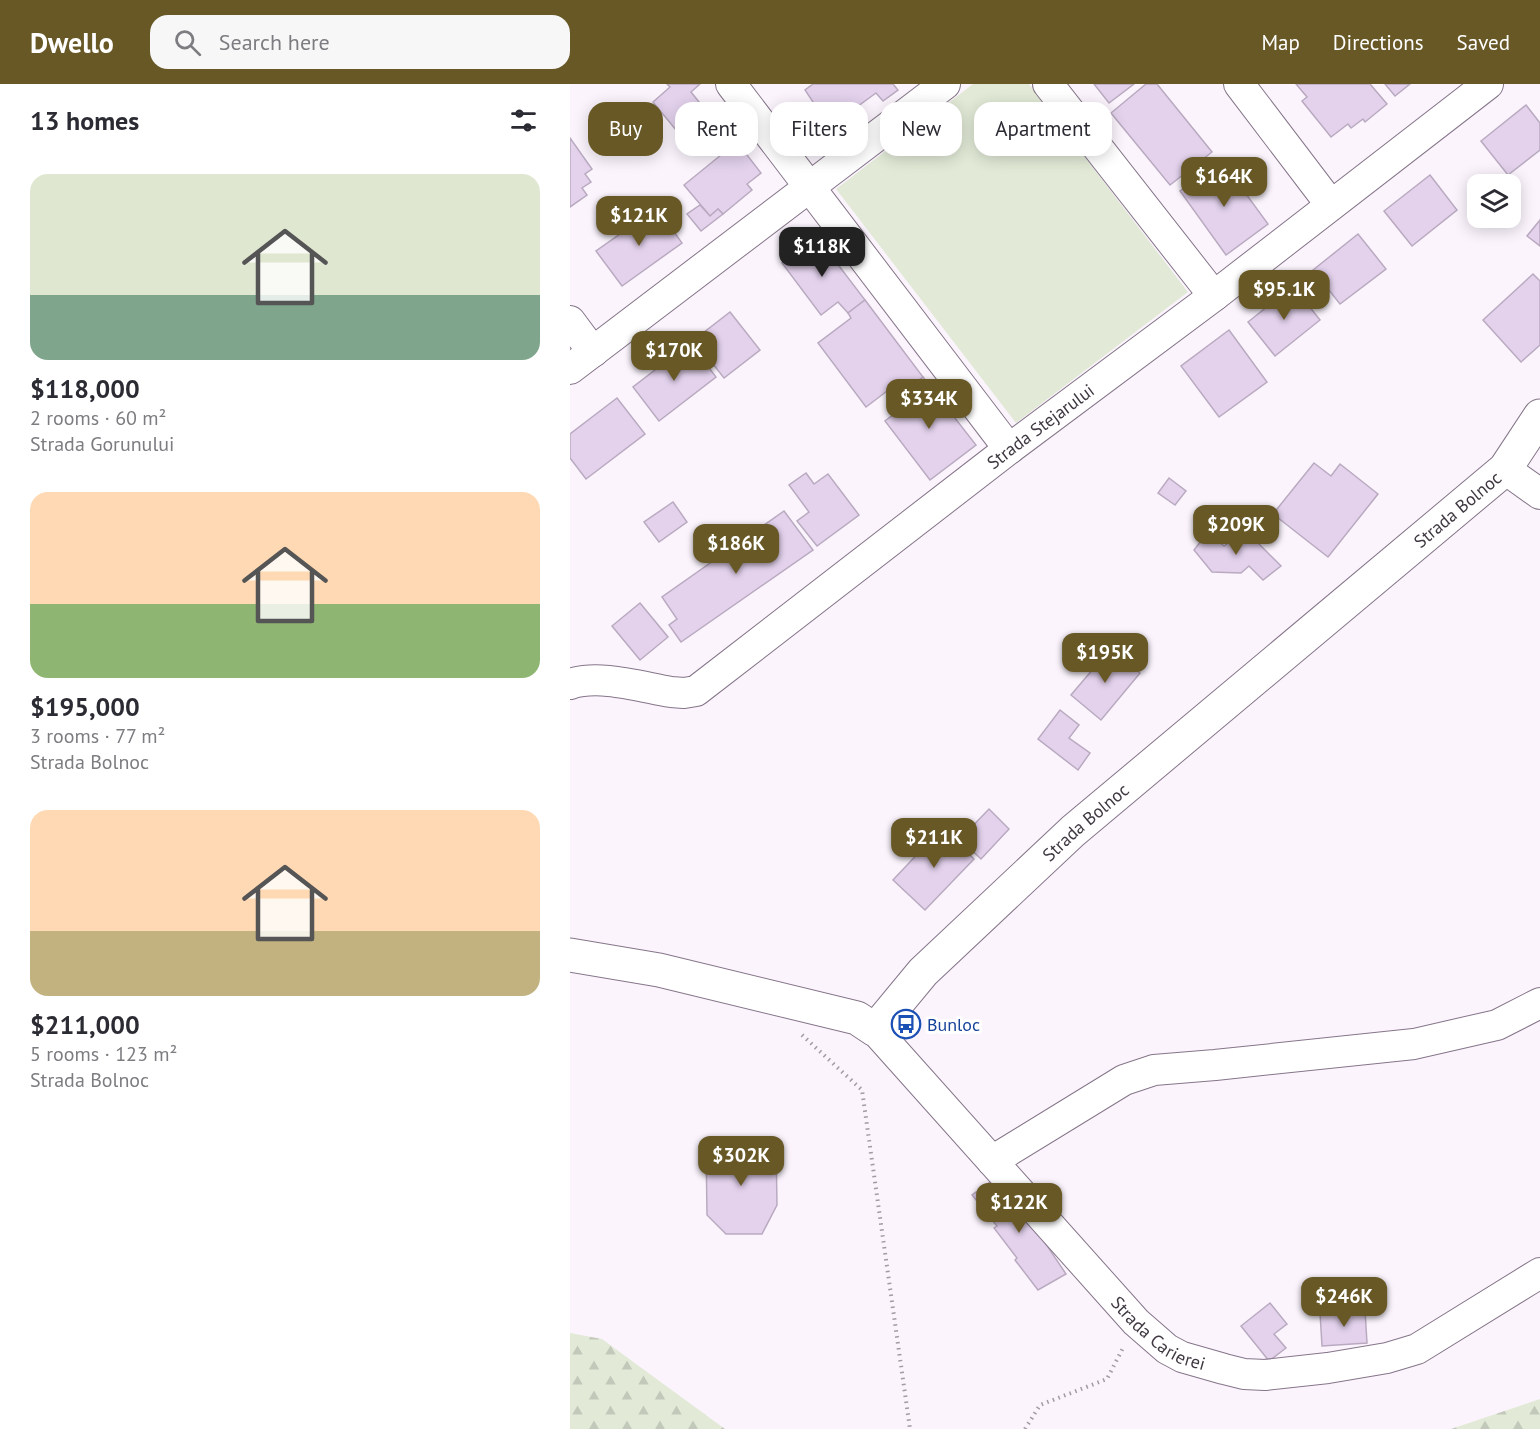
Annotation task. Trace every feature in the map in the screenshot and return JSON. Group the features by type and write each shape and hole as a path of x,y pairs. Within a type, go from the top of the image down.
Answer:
{"street":[{"path":"731,84 1009,449"},
{"path":"570,369 945,84"},
{"path":"1048,84 1214,296"},
{"path":"1239,84 1331,206"},
{"name":"Strada Stejarului","path":"570,684 582,680 596,680 671,692 696,691 1488,84"},
{"path":"570,321 593,352"},
{"name":"Strada Bolnoc","path":"875,1030 923,972 1073,831 1505,469 1540,416"},
{"path":"1505,469 1540,494"},
{"path":"570,955 659,970 857,1018 875,1030"},
{"path":"992,1161 1124,1080 1154,1070 1414,1044 1497,1025 1540,1003"},
{"name":"Strada Carierei","path":"875,1030 1136,1322 1167,1349 1182,1357 1244,1374 1265,1375 1329,1368 1387,1358 1417,1349 1540,1273"}],"path":[{"path":"799,1033 862,1090 910,1429"},
{"path":"1025,1429 1040,1405 1107,1379 1136,1322"}],"green space":[{"path":"973,84 1029,84 1043,102 974,102 974,156 1084,156 1188,292 1016,423 836,189 880,155 962,156 962,102 950,102"},
{"path":"570,1333 602,1339 725,1429 570,1429"},
{"path":"1540,1399 1540,1429 1451,1429"}],"building":[{"path":"667,84 700,84 691,92 699,102 675,102 675,129 663,114 663,102 653,102 670,87"},
{"path":"813,84 893,84 898,90 883,101 876,93 864,102 813,102 805,90"},
{"path":"1094,84 1134,84 1110,102"},
{"path":"1146,84 1157,84 1212,152 1170,185 1112,112"},
{"path":"1296,84 1370,84 1387,104 1365,122 1363,119 1351,128 1348,124 1331,137 1302,101 1307,97"},
{"path":"1385,84 1410,84 1395,96"},
{"path":"1526,105 1540,123 1540,150 1509,174 1481,141"},
{"path":"570,138 592,169 585,174 591,182 582,188 587,195 570,207"},
{"path":"720,156 748,156 761,173 747,184 752,190 723,214 718,209 710,216 684,185"},
{"path":"1222,161 1268,224 1226,255 1180,191"},
{"path":"1430,175 1457,210 1412,246 1384,211"},
{"path":"700,205 710,216 718,209 723,214 701,231 687,214"},
{"path":"657,208 682,243 622,286 596,251"},
{"path":"1540,220 1540,246 1527,236"},
{"path":"1358,234 1386,269 1340,304 1313,270"},
{"path":"817,237 865,300 848,313 838,302 821,315 782,263"},
{"path":"1533,274 1540,281 1540,345 1521,362 1483,320"},
{"path":"1293,286 1320,320 1275,356 1248,322"},
{"path":"865,300 923,377 901,394 895,385 866,407 818,343 851,318 848,313"},
{"path":"730,312 760,350 724,378 694,340"},
{"path":"1229,330 1267,382 1219,417 1181,366"},
{"path":"690,343 716,377 659,421 633,387"},
{"path":"923,377 976,445 930,480 885,421 909,403 901,394"},
{"path":"617,398 645,434 586,479 570,458 570,434"},
{"path":"1314,463 1331,476 1340,464 1378,494 1328,557 1273,514"},
{"path":"806,473 814,484 828,474 859,515 817,546 797,521 809,512 789,485"},
{"path":"1169,478 1186,491 1175,505 1158,493"},
{"path":"673,502 687,522 659,542 644,522"},
{"path":"784,511 813,550 681,642 669,625 677,619 662,597"},
{"path":"1245,530 1281,566 1263,580 1249,566 1241,573 1212,572 1194,550 1208,532 1224,546"},
{"path":"640,603 668,637 640,660 612,626"},
{"path":"1110,649 1140,673 1101,720 1071,695"},
{"path":"1060,710 1079,725 1069,738 1090,753 1078,770 1038,739"},
{"path":"989,809 1009,829 981,859 960,839"},
{"path":"942,828 974,859 925,910 893,880"},
{"path":"776,1144 777,1205 762,1234 726,1234 707,1215 706,1145"},
{"path":"997,1177 1021,1207 1066,1274 1038,1290 994,1228 997,1226 972,1195"},
{"path":"1270,1303 1287,1324 1274,1334 1286,1348 1269,1361 1241,1326"},
{"path":"1365,1310 1367,1343 1322,1346 1320,1313"}],"place":[{"name":"Bunloc","path":"906,1024"}]}
